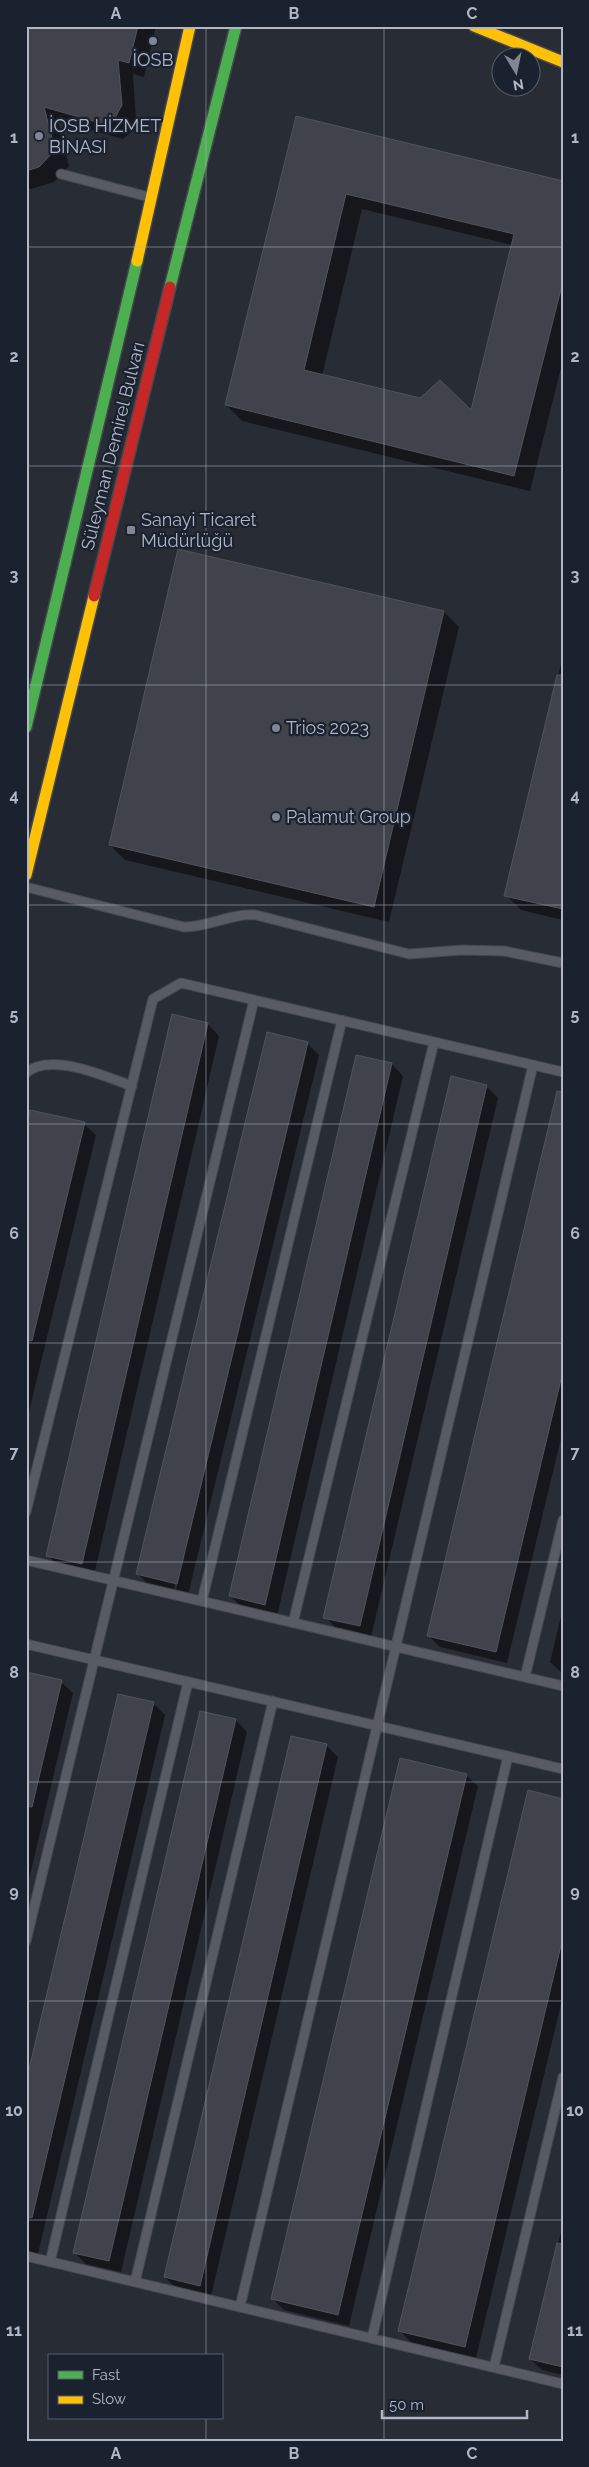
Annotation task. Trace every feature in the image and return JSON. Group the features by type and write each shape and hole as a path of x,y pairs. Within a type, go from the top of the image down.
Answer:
{"street":[{"name":"Süleyman Demirel Bulvarı","path":"26,728 152,198 190,26"},
{"name":"Süleyman Demirel Bulvarı","path":"26,875 236,26"},
{"path":"474,26 563,62"}],"lane":[{"path":"61,174 152,198"},
{"path":"26,887 184,927 204,926 245,914 256,915 409,954 462,950 504,951 563,963"},
{"path":"26,1512 153,999 182,983 563,1072"},
{"path":"26,1941 254,1000"},
{"path":"202,1602 342,1020"},
{"path":"293,1623 434,1042"},
{"path":"26,1073 38,1067 65,1064 132,1086"},
{"path":"240,2307 533,1065"},
{"path":"525,1678 563,1520"},
{"path":"26,1560 563,1686"},
{"path":"26,1644 563,1769"},
{"path":"50,2262 188,1682"},
{"path":"135,2282 273,1701"},
{"path":"372,2338 508,1756"},
{"path":"494,2367 563,2076"},
{"path":"26,2256 563,2384"}],"building":[{"path":"26,26 138,26 129,63 118,60 122,105 115,118 107,125 44,107 55,150 39,167 26,171"},
{"path":"296,116 563,181 563,281 514,476 225,405","holes":["346,194 514,234 471,410 440,380 420,398 304,370"]},
{"name":"Trios 2023","path":"178,549 444,611 374,907 109,845"},
{"path":"557,675 563,675 563,909 504,896"},
{"path":"172,1014 208,1023 82,1564 46,1556"},
{"path":"267,1032 308,1042 177,1584 136,1574"},
{"path":"356,1055 392,1063 265,1605 229,1596"},
{"path":"451,1076 487,1085 360,1626 323,1618"},
{"path":"557,1091 563,1092 563,1371 496,1652 427,1636"},
{"path":"30,1110 85,1122 32,1341 26,1340 26,1126"},
{"path":"26,1672 62,1680 32,1807 26,1806"},
{"path":"118,1694 154,1702 32,2218 26,2217 26,2082"},
{"path":"200,1711 236,1719 109,2261 73,2253"},
{"path":"291,1736 327,1744 200,2286 164,2277"},
{"path":"400,1758 467,1774 338,2315 271,2299"},
{"path":"528,1790 563,1799 563,1937 465,2347 398,2331"},
{"path":"557,2243 563,2244 563,2367 529,2359"}],"traffic: fast":[{"path":"170,287 236,26"},
{"path":"26,727 137,261"}],"traffic: slow":[{"path":"137,261 190,26"},
{"path":"474,26 563,62"},
{"path":"26,875 94,596"}],"traffic: jam":[{"path":"94,596 170,287"}],"place":[{"name":"İOSB","path":"153,41"},
{"name":"İOSB HİZMET BİNASI","path":"39,136"},
{"name":"Sanayi Ticaret Müdürlüğü","path":"131,530"},
{"name":"Trios 2023","path":"276,728"},
{"name":"Palamut Group","path":"276,817"}]}
